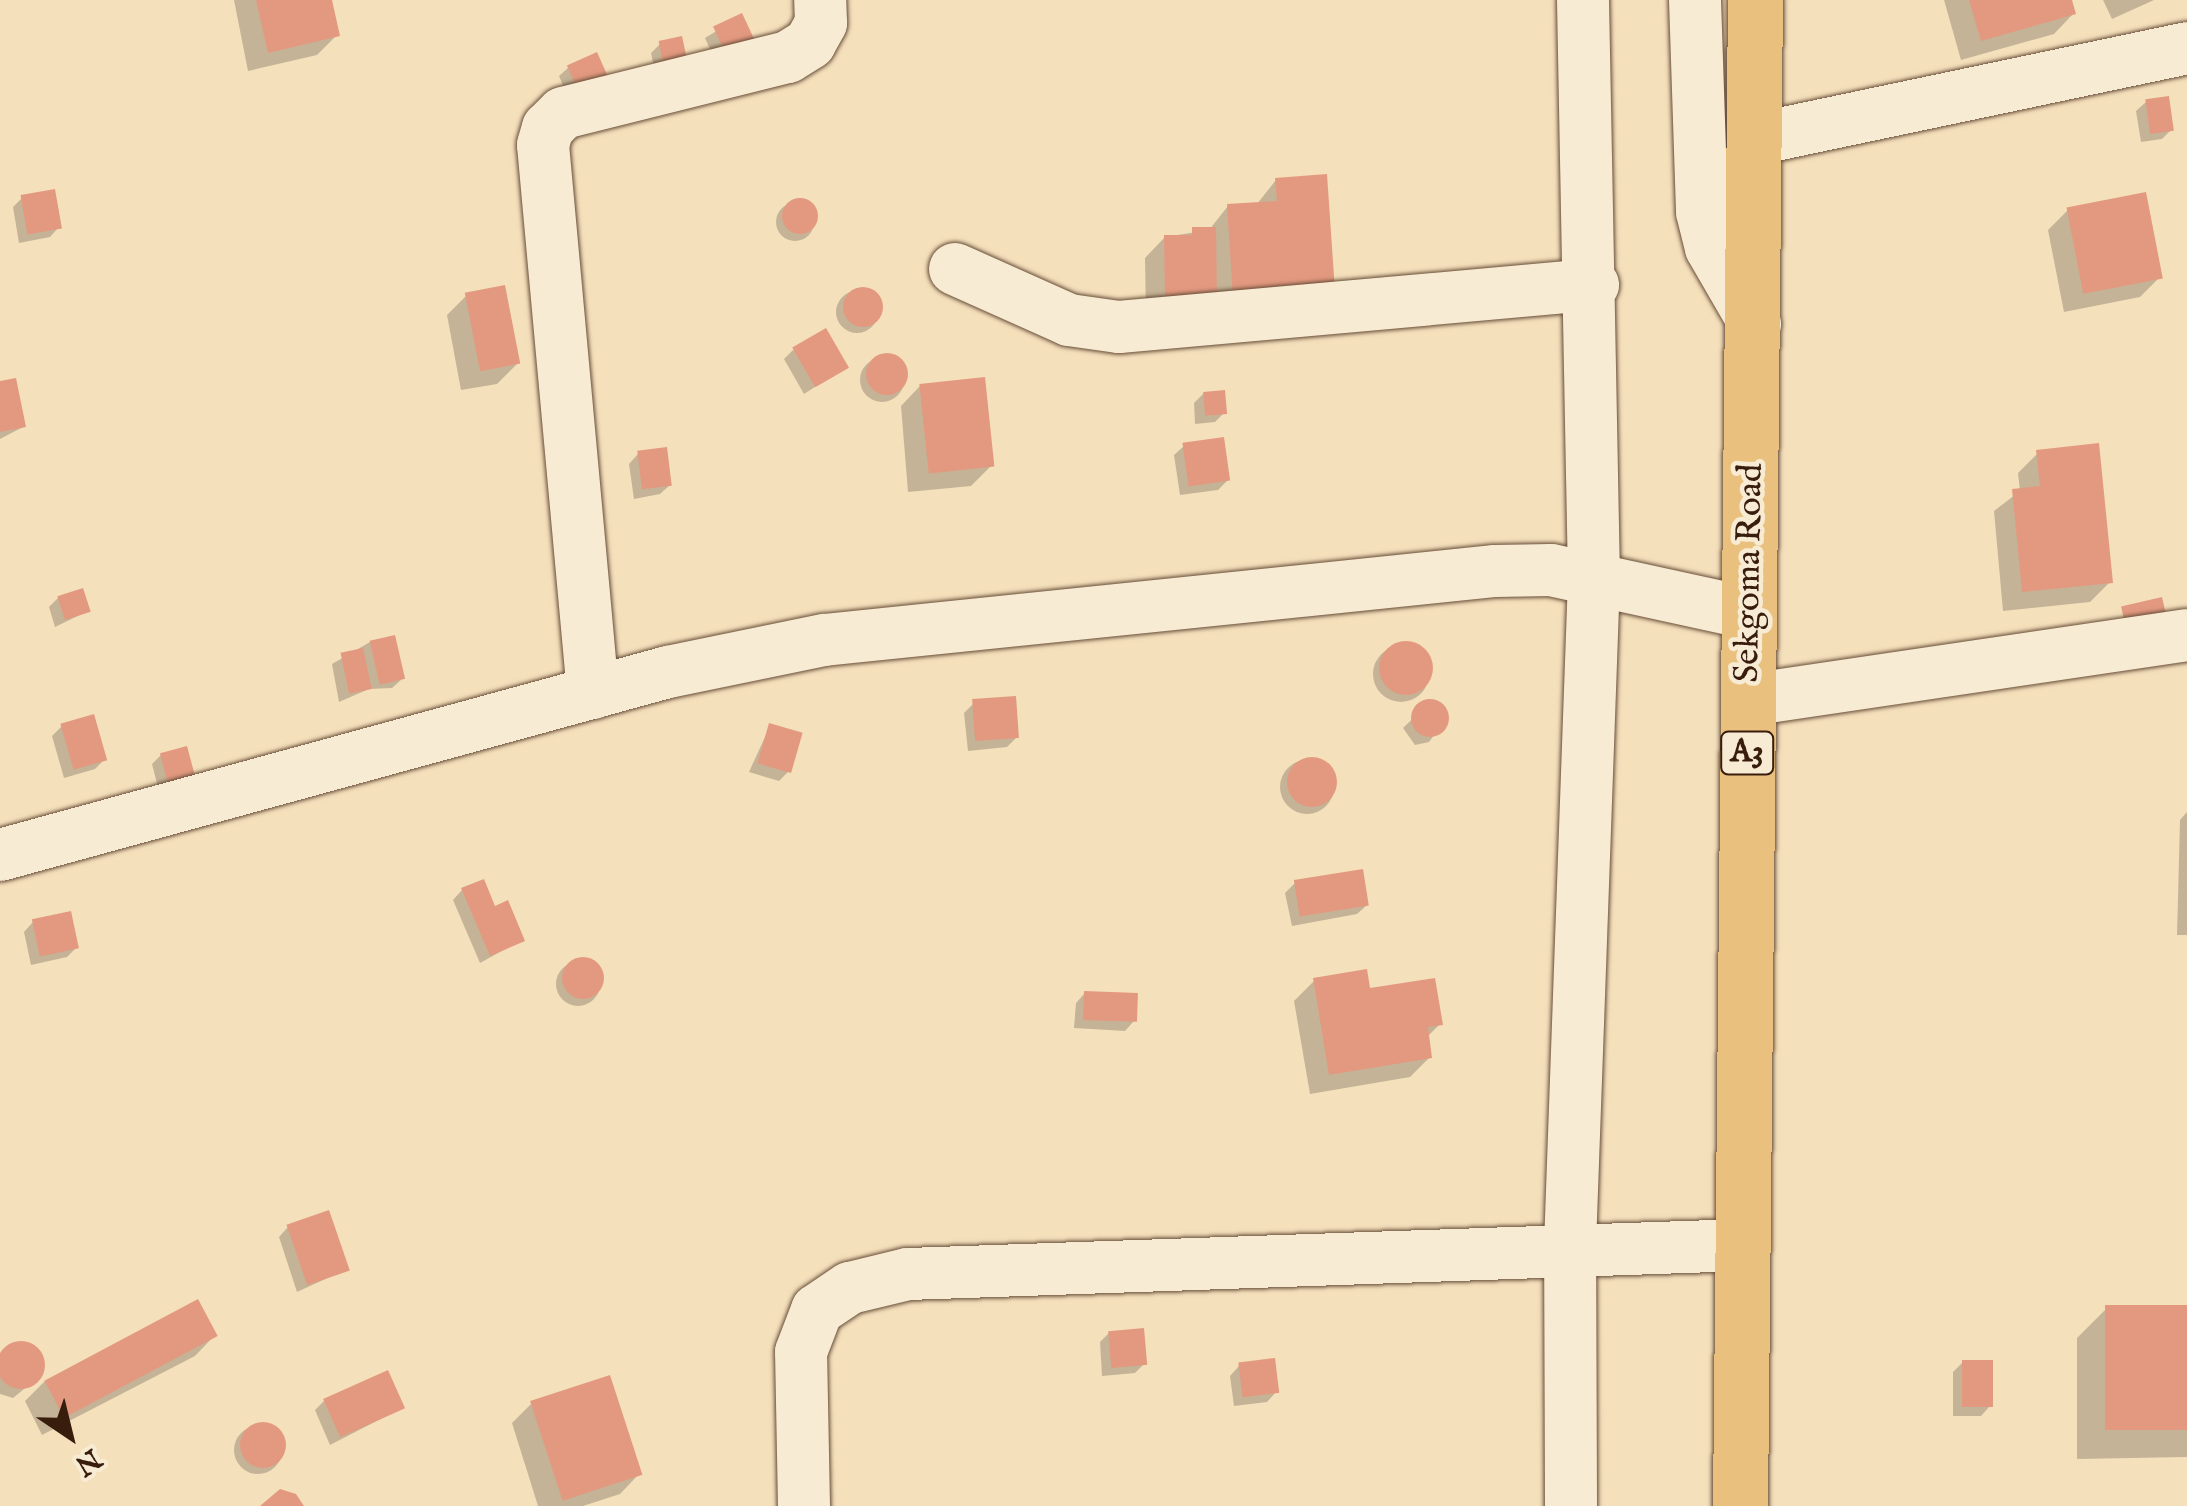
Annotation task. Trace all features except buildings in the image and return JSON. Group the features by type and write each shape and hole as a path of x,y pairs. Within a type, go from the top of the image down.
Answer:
{"highway":[{"name":"Sekgoma Road","path":"1740,1506 1756,0"}],"street":[{"path":"593,693 543,145 548,128 563,113 788,57 810,43 822,23 820,0"},
{"path":"1571,1506 1570,1246 1594,579 1594,286 1583,0"},
{"path":"1695,0 1702,212 1711,248 1755,324"},
{"path":"1756,139 2187,48"},
{"path":"955,269 1069,320 1119,327 1594,286"},
{"path":"0,855 593,693 824,640 1496,571 1551,570 1749,613"},
{"path":"1748,700 2187,635"},
{"path":"804,1506 801,1352 816,1310 850,1288 908,1274 1570,1246 1742,1244"}]}
